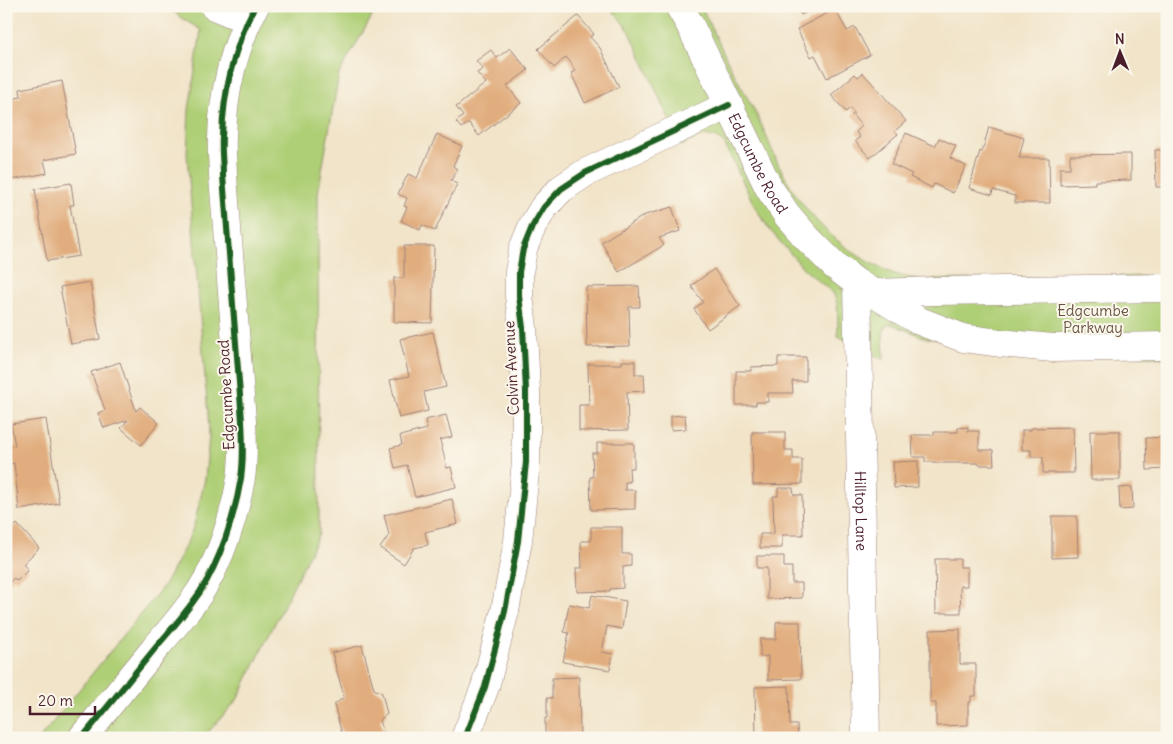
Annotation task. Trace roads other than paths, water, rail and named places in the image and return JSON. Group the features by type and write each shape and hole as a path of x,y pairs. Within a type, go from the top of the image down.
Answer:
{"street":[{"path":"214,6 252,13"},
{"name":"Edgcumbe Road","path":"679,6 689,23 768,188 787,216 835,266 865,288 917,320 964,338 1053,348 1167,346"},
{"name":"Edgcumbe Road","path":"82,738 200,592 215,563 237,500 243,454 242,421 223,176 222,138 226,96 236,56 252,13"},
{"name":"Colvin Avenue","path":"465,738 485,687 505,611 518,541 526,462 526,391 519,272 523,249 532,227 544,207 560,190 585,173 729,105"},
{"path":"865,288 955,290 1167,288"},
{"name":"Hilltop Lane","path":"865,288 866,738"}],"park label":[{"name":"Edgcumbe Parkway","path":"1093,318"}]}
